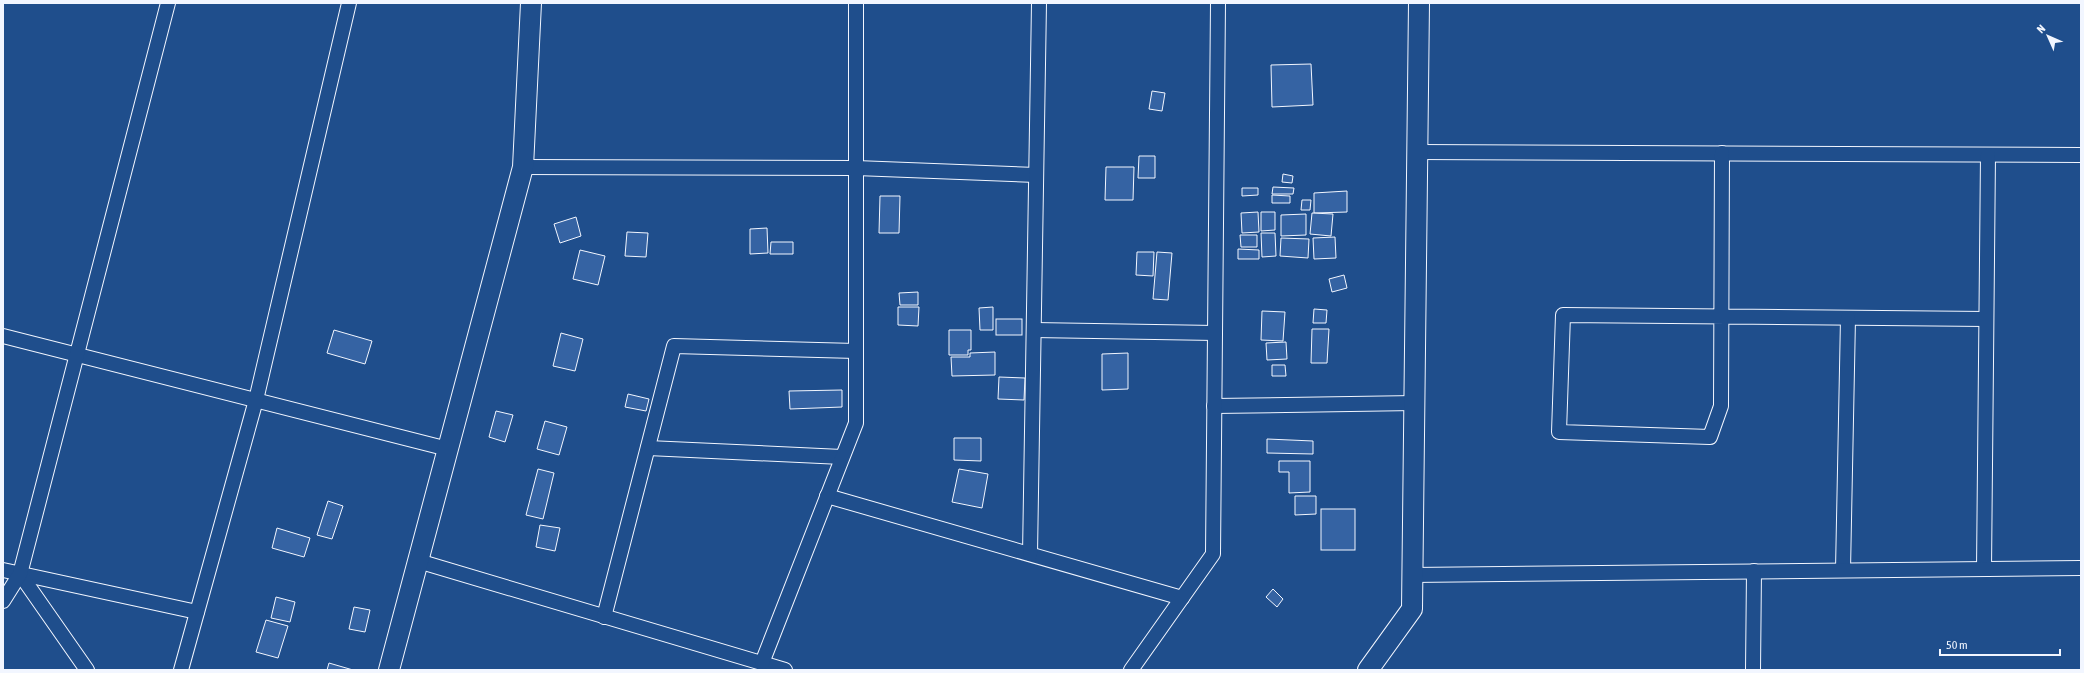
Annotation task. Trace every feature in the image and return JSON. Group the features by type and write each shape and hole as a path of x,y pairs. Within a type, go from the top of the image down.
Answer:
{"street":[{"path":"3,601 20,574 168,3"},
{"path":"181,670 256,400 349,3"},
{"path":"389,670 523,167 531,3"},
{"path":"762,663 856,424 856,3"},
{"path":"1030,554 1039,3"},
{"path":"1131,670 1213,554 1218,3"},
{"path":"1368,670 1412,609 1419,3"},
{"path":"1418,152 2081,155"},
{"path":"1722,153 1721,316 1721,406 1710,437 1559,432 1563,315 1721,316 1986,319"},
{"path":"1984,568 1988,155"},
{"path":"523,167 856,168 1036,175"},
{"path":"1843,570 1848,318"},
{"path":"1034,330 1215,333"},
{"path":"3,336 448,449"},
{"path":"604,617 674,346 856,351"},
{"path":"1214,406 1415,403"},
{"path":"648,448 842,457"},
{"path":"827,496 1182,598"},
{"path":"418,561 785,670"},
{"path":"1412,575 2081,568"},
{"path":"3,570 197,612"},
{"path":"1753,670 1754,571"},
{"path":"20,574 87,670"}],"building":[{"path":"1311,64 1313,105 1272,107 1271,65"},
{"path":"1152,91 1165,93 1162,111 1149,109"},
{"path":"1139,156 1155,156 1155,178 1138,178"},
{"path":"1106,167 1134,167 1133,200 1105,200"},
{"path":"1283,174 1293,176 1292,183 1282,182"},
{"path":"1273,187 1294,188 1293,194 1272,194"},
{"path":"1242,188 1258,188 1258,195 1242,196"},
{"path":"1347,191 1347,212 1314,213 1314,193"},
{"path":"1272,195 1290,196 1290,203 1272,203"},
{"path":"880,196 900,196 899,233 879,233"},
{"path":"1302,200 1311,200 1310,210 1301,210"},
{"path":"1258,212 1259,232 1242,233 1241,213"},
{"path":"1261,212 1275,212 1275,230 1261,231"},
{"path":"1312,213 1333,214 1331,236 1310,234"},
{"path":"1306,214 1306,235 1281,236 1281,215"},
{"path":"576,217 581,236 560,243 554,224"},
{"path":"767,228 768,253 750,254 750,229"},
{"path":"627,232 648,233 646,257 625,256"},
{"path":"1261,233 1275,233 1276,256 1262,257"},
{"path":"1240,235 1257,235 1257,247 1241,247"},
{"path":"1335,237 1336,258 1314,259 1313,238"},
{"path":"1281,238 1309,239 1308,258 1280,256"},
{"path":"771,242 793,242 793,254 770,254"},
{"path":"1238,249 1259,250 1259,259 1238,259"},
{"path":"580,250 605,256 598,285 573,279"},
{"path":"1137,252 1154,252 1153,276 1136,275"},
{"path":"1157,252 1172,253 1168,300 1153,299"},
{"path":"1344,275 1347,288 1332,292 1329,279"},
{"path":"918,292 918,305 900,305 899,293"},
{"path":"898,307 919,307 918,326 898,325"},
{"path":"993,307 993,330 980,330 979,308"},
{"path":"1314,309 1327,310 1326,323 1313,323"},
{"path":"1262,311 1285,312 1283,341 1261,340"},
{"path":"996,319 1022,319 1022,335 996,335"},
{"path":"1312,329 1329,329 1327,363 1311,363"},
{"path":"334,330 372,341 365,364 327,353"},
{"path":"949,330 971,330 971,350 968,350 968,355 949,355"},
{"path":"561,333 583,339 575,371 553,366"},
{"path":"1286,342 1287,359 1267,360 1266,343"},
{"path":"995,352 995,375 952,376 951,357 970,357 970,353"},
{"path":"1128,353 1128,389 1102,390 1102,354"},
{"path":"1272,365 1285,365 1286,376 1272,376"},
{"path":"999,377 1025,378 1024,400 998,399"},
{"path":"842,390 842,407 790,409 789,391"},
{"path":"628,394 649,399 646,411 625,407"},
{"path":"496,411 513,415 505,442 489,437"},
{"path":"545,421 567,427 559,455 537,449"},
{"path":"954,438 981,438 981,461 954,460"},
{"path":"1267,439 1313,441 1313,454 1267,453"},
{"path":"1279,461 1310,461 1310,492 1289,493 1289,472 1279,472"},
{"path":"538,469 554,473 543,519 526,515"},
{"path":"959,469 988,474 982,508 952,502"},
{"path":"1295,496 1316,496 1316,514 1295,515"},
{"path":"328,501 343,506 332,539 317,535"},
{"path":"1321,509 1355,509 1355,550 1321,550"},
{"path":"540,525 560,528 555,551 536,547"},
{"path":"277,528 310,538 304,557 272,548"},
{"path":"1273,589 1283,599 1277,607 1266,597"},
{"path":"276,597 295,602 290,622 271,618"},
{"path":"354,607 370,610 365,632 349,629"},
{"path":"266,620 288,626 278,658 256,652"},
{"path":"329,663 353,670 327,670"}]}
